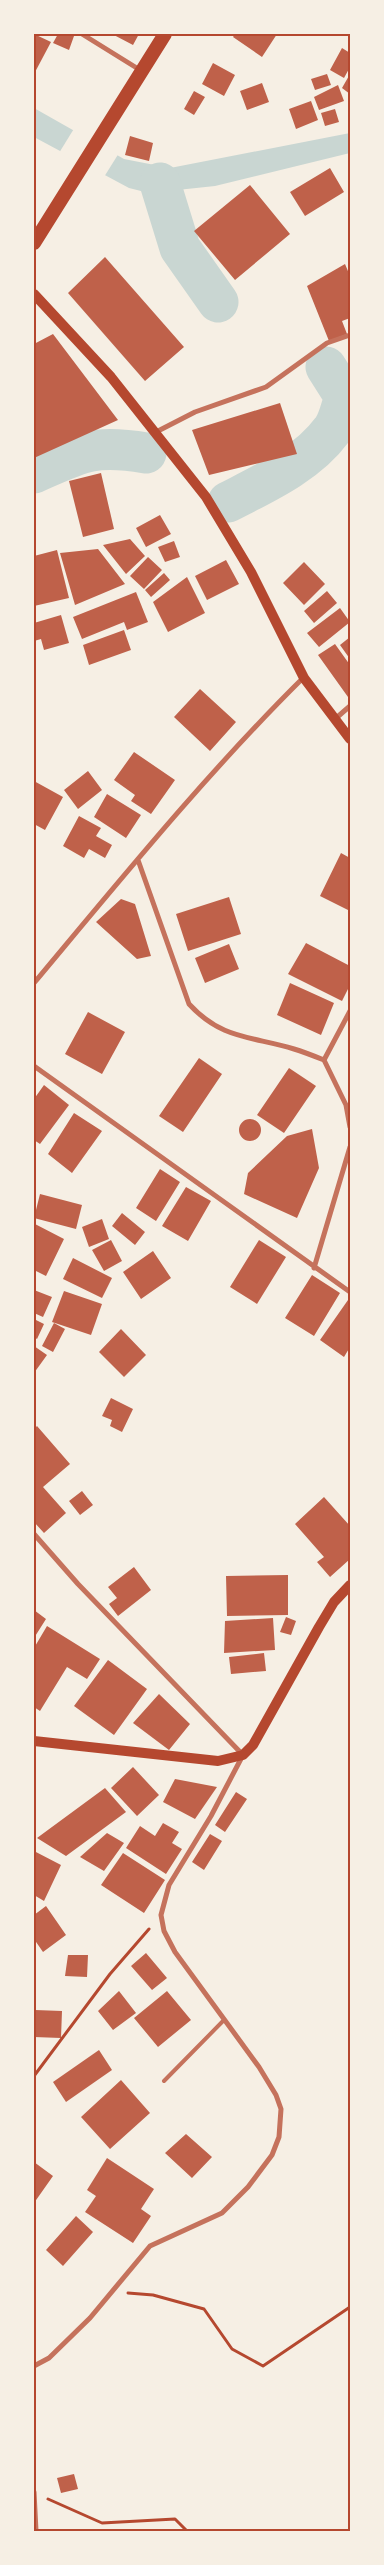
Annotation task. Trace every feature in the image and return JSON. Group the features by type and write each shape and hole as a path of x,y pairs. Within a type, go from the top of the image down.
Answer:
{"highway":[{"path":"37,238 166,34"}],"main road":[{"path":"34,294 70,330 156,432 206,496 251,572 304,678 350,739"},
{"path":"34,1741 218,1761 243,1755 258,1738 292,1672 334,1602 350,1585"}],"street":[{"path":"82,34 143,72"},
{"path":"156,432 195,412 266,387 327,343 350,335"},
{"path":"34,983 138,860 270,712 304,678"},
{"path":"335,719 350,706"},
{"path":"138,860 181,986 189,1004 202,1018 242,1038 294,1049 324,1060 346,1105 350,1127"},
{"path":"324,1060 350,1011"},
{"path":"34,1066 350,1292"},
{"path":"314,1268 350,1147"},
{"path":"34,1534 91,1598 243,1755 211,1816 169,1885 161,1915 164,1931 175,1952 259,2067 276,2095 281,2109 282,2125 272,2155 248,2187 222,2213 150,2246 112,2292 49,2358 34,2366"},
{"path":"34,2494 36,2531"}],"lane":[{"path":"164,2081 224,2020"}],"path":[{"path":"34,2076 110,1974 161,1915"},
{"path":"112,2292 153,2295 204,2309 232,2349 263,2366 350,2307"},
{"path":"34,2494 102,2523 175,2519 187,2531"}],"shaded area":[{"path":"34,108 124,159 170,168 350,133 350,153 215,186 149,193 129,188 34,137"}],"pier":[{"path":"75,127 119,153 104,177 59,153"}],"building":[{"path":"34,34 51,42 34,74"},
{"path":"58,34 74,36 69,50 53,43"},
{"path":"112,34 139,34 133,45"},
{"path":"235,34 277,34 262,57 233,37"},
{"path":"342,48 350,53 350,67 344,78 330,70"},
{"path":"213,63 235,75 224,96 202,84"},
{"path":"327,74 331,85 315,90 311,79"},
{"path":"350,74 350,94 342,88"},
{"path":"262,83 269,102 247,110 240,91"},
{"path":"338,85 344,101 319,110 314,97"},
{"path":"194,91 205,97 194,115 184,109"},
{"path":"311,101 318,120 296,129 289,109"},
{"path":"335,109 339,122 325,126 321,113"},
{"path":"130,136 153,143 149,161 125,155"},
{"path":"330,168 344,192 305,216 290,192"},
{"path":"250,185 290,234 235,280 194,231"},
{"path":"105,257 184,347 145,381 68,293"},
{"path":"345,264 350,276 350,318 342,321 347,334 329,341 307,286"},
{"path":"53,334 118,420 34,458 34,344"},
{"path":"280,403 297,454 209,475 192,430"},
{"path":"101,473 114,529 83,537 69,481"},
{"path":"160,515 171,534 146,547 136,528"},
{"path":"130,539 145,556 126,574 103,545"},
{"path":"174,541 180,557 165,562 158,547"},
{"path":"98,549 125,584 75,605 60,553"},
{"path":"57,550 69,598 34,606 34,556"},
{"path":"148,557 162,570 144,589 130,576"},
{"path":"226,560 239,584 207,600 195,576"},
{"path":"304,562 325,584 304,605 283,583"},
{"path":"164,573 170,580 151,597 145,590"},
{"path":"187,577 205,613 168,632 153,602"},
{"path":"327,591 337,603 314,623 304,611"},
{"path":"136,592 148,622 127,630 124,622 82,639 73,617"},
{"path":"340,608 350,622 319,647 307,633"},
{"path":"61,615 69,643 44,650 41,639 34,641 34,623"},
{"path":"124,630 131,650 89,665 83,645"},
{"path":"350,637 350,659 340,645"},
{"path":"335,644 350,665 350,696 348,697 318,655"},
{"path":"200,689 236,722 210,751 174,717"},
{"path":"134,752 175,780 151,814 131,801 135,795 114,780"},
{"path":"88,771 102,790 78,809 64,790"},
{"path":"34,781 63,797 45,830 34,824"},
{"path":"107,794 141,815 126,838 94,817"},
{"path":"79,816 101,828 96,836 112,845 105,858 89,849 84,858 63,846"},
{"path":"341,853 350,858 350,911 320,896"},
{"path":"229,897 241,934 188,951 176,914"},
{"path":"121,899 135,904 151,956 137,959 96,922"},
{"path":"306,943 350,966 350,985 342,1001 288,974"},
{"path":"229,944 239,969 205,983 195,958"},
{"path":"290,983 334,1003 321,1035 277,1015"},
{"path":"88,1012 125,1032 102,1074 65,1054"},
{"path":"199,1058 222,1074 183,1132 159,1116"},
{"path":"289,1068 316,1086 284,1133 257,1115"},
{"path":"44,1085 69,1105 40,1144 34,1140 34,1099"},
{"path":"74,1113 102,1131 72,1173 48,1154"},
{"path":"250,1119 258,1122 261,1130 258,1138 250,1141 242,1138 239,1130 242,1122"},
{"path":"312,1129 319,1168 297,1218 244,1194 248,1173 287,1136"},
{"path":"160,1169 180,1182 156,1221 136,1208"},
{"path":"186,1187 211,1201 188,1241 162,1226"},
{"path":"40,1194 82,1205 76,1229 34,1218"},
{"path":"122,1213 145,1232 135,1245 112,1226"},
{"path":"102,1219 109,1239 89,1247 82,1227"},
{"path":"35,1224 64,1239 46,1276 34,1270"},
{"path":"111,1240 122,1261 104,1271 92,1250"},
{"path":"259,1240 286,1257 257,1304 230,1287"},
{"path":"153,1251 171,1278 141,1299 123,1272"},
{"path":"73,1258 112,1278 102,1298 63,1279"},
{"path":"312,1275 340,1293 314,1336 285,1318"},
{"path":"34,1290 52,1297 43,1317 34,1313"},
{"path":"64,1291 102,1304 91,1335 52,1322"},
{"path":"348,1300 350,1301 350,1347 344,1357 320,1340"},
{"path":"34,1319 44,1324 37,1339 34,1337"},
{"path":"54,1323 65,1329 53,1352 42,1346"},
{"path":"121,1329 146,1355 124,1377 99,1352"},
{"path":"34,1346 47,1355 34,1373"},
{"path":"111,1398 133,1409 122,1432 110,1426 112,1420 102,1416"},
{"path":"37,1426 70,1464 43,1487 66,1513 44,1533 34,1522 34,1429"},
{"path":"82,1491 93,1505 80,1515 69,1501"},
{"path":"324,1497 350,1526 350,1559 330,1577 317,1562 324,1557 295,1524"},
{"path":"134,1567 151,1590 118,1616 109,1604 117,1598 108,1587"},
{"path":"288,1575 288,1615 227,1616 226,1576"},
{"path":"34,1610 46,1619 34,1638"},
{"path":"286,1617 296,1621 291,1635 280,1632"},
{"path":"273,1618 275,1650 224,1653 225,1621"},
{"path":"47,1626 100,1659 87,1679 67,1667 40,1711 34,1707 34,1648"},
{"path":"264,1653 266,1671 231,1674 229,1657"},
{"path":"108,1660 147,1689 114,1735 74,1706"},
{"path":"159,1694 190,1724 169,1750 133,1723"},
{"path":"133,1767 159,1795 137,1816 111,1788"},
{"path":"175,1779 217,1787 195,1819 163,1802"},
{"path":"105,1788 126,1812 66,1856 37,1838"},
{"path":"236,1792 247,1799 225,1832 215,1825"},
{"path":"163,1823 179,1832 172,1843 182,1849 166,1874 126,1848 140,1826 155,1836"},
{"path":"107,1833 124,1843 104,1871 80,1857"},
{"path":"210,1834 222,1841 204,1870 192,1862"},
{"path":"34,1851 61,1865 44,1901 34,1895"},
{"path":"123,1853 165,1880 144,1913 101,1885"},
{"path":"46,1906 66,1935 43,1952 34,1939 34,1915"},
{"path":"146,1953 167,1978 152,1990 131,1966"},
{"path":"68,1955 88,1955 87,1977 65,1976"},
{"path":"119,1991 136,2013 113,2030 98,2011"},
{"path":"167,1991 191,2020 158,2047 134,2018"},
{"path":"35,2010 62,2011 61,2038 34,2037"},
{"path":"99,2050 112,2070 66,2102 53,2082"},
{"path":"121,2080 150,2113 110,2149 81,2117"},
{"path":"186,2134 212,2157 192,2178 165,2153"},
{"path":"107,2158 154,2189 141,2209 151,2216 133,2243 85,2212 96,2196 87,2190"},
{"path":"34,2162 53,2176 34,2203"},
{"path":"76,2216 93,2232 63,2266 46,2250"},
{"path":"74,2474 78,2489 61,2493 57,2478"}],"waterway":[{"path":"160,183 180,248 218,302"},
{"path":"228,502 271,480 298,463 322,442 332,430 345,397 326,367"},
{"path":"34,473 76,455 88,452 113,449 146,453"}]}
